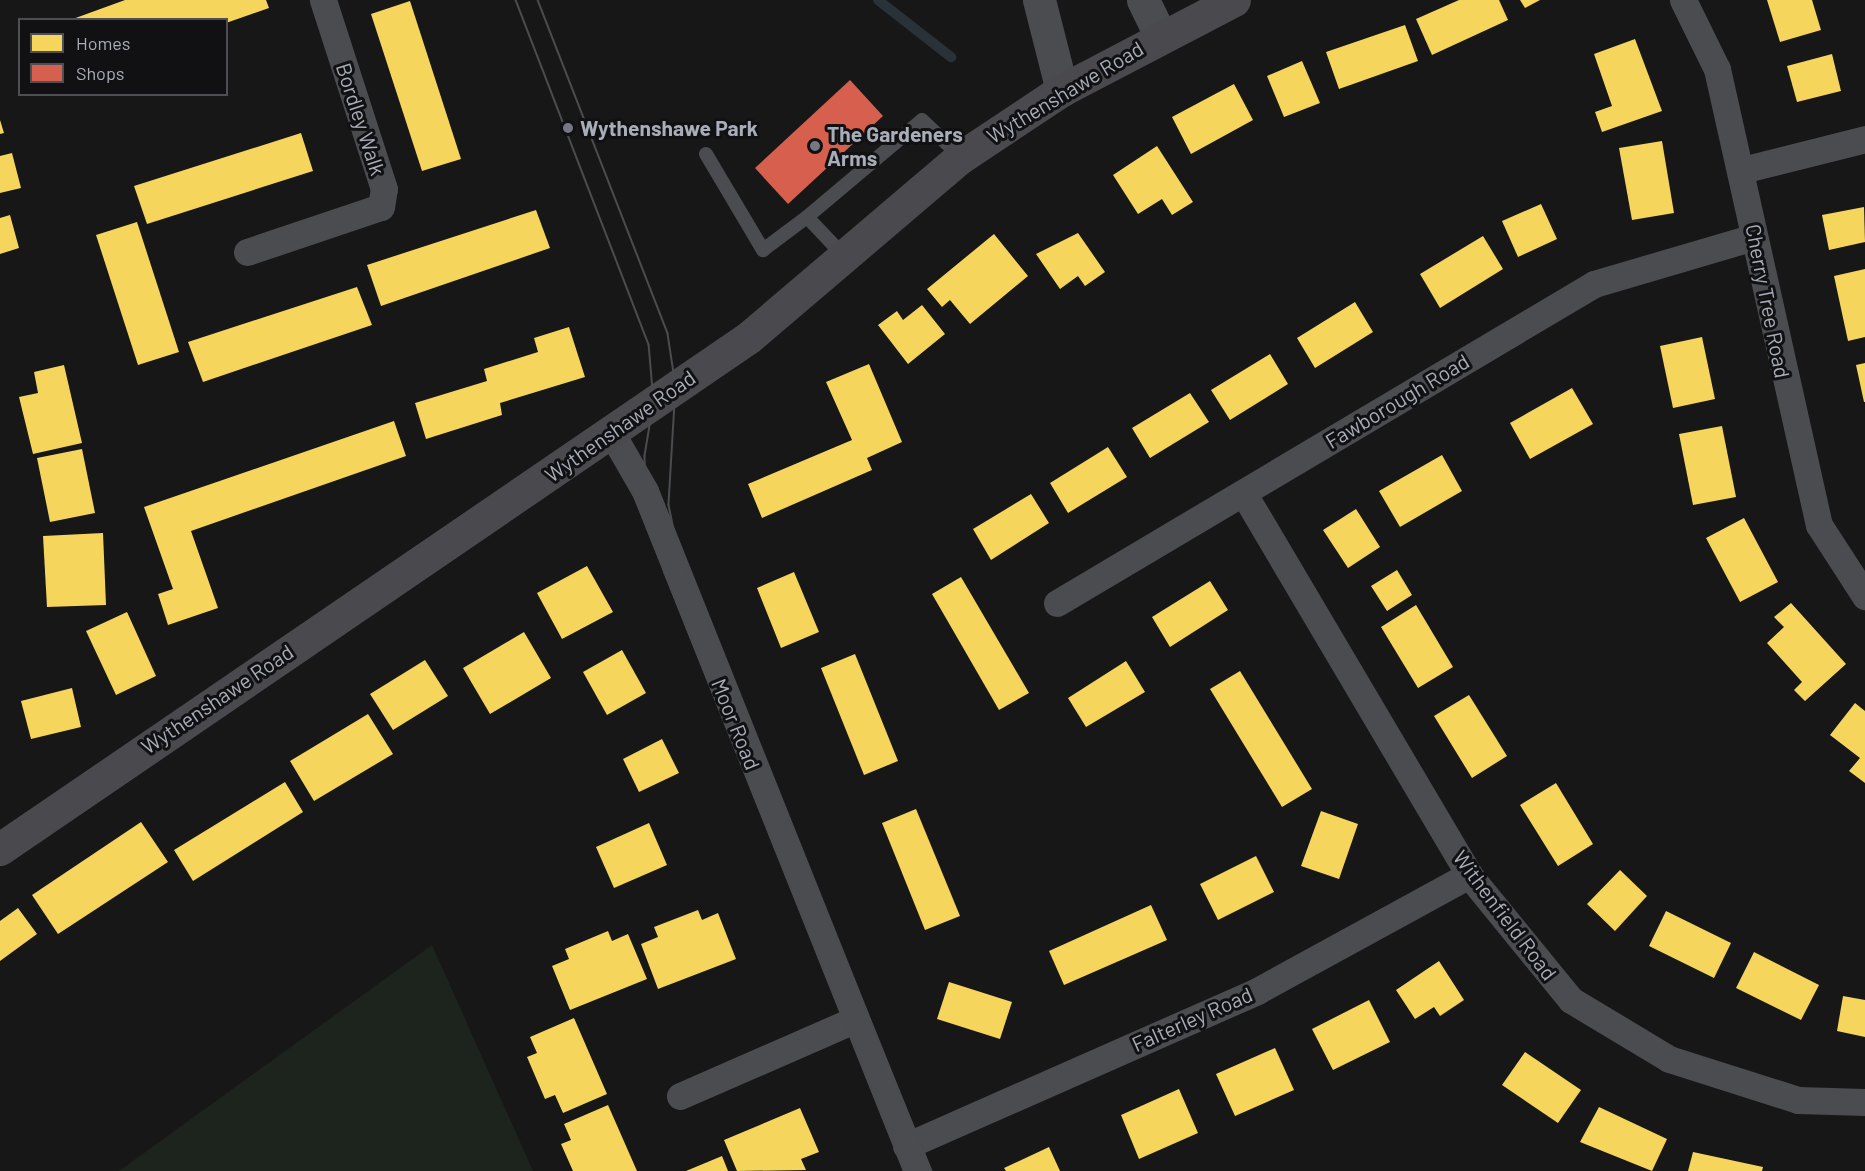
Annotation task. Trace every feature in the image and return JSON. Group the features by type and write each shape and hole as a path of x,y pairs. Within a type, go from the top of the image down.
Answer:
{"main road":[{"name":"Wythenshawe Road","path":"0,849 748,338 961,157 1062,90 1160,35 1234,0"}],"street":[{"name":"Bordley Walk","path":"246,252 381,207 384,189 323,0"},
{"path":"1039,0 1062,90"},
{"path":"1143,0 1160,35"},
{"name":"Cherry Tree Road","path":"1683,0 1717,69 1742,170 1754,237 1819,525 1865,596"},
{"path":"1742,170 1865,140"},
{"name":"Fawborough Road","path":"1057,603 1594,284 1754,237"},
{"name":"Moor Road","path":"611,432 645,491 917,1171"},
{"name":"Withenfield Road","path":"1244,494 1469,875 1571,1000 1669,1059 1798,1100 1865,1102"},
{"name":"Falterley Road","path":"906,1146 1257,991 1469,875"},
{"path":"680,1096 856,1019"}],"lane":[{"path":"706,154 762,250 807,217 922,120 961,157"},
{"path":"807,217 844,256"}],"shaded area":[{"path":"432,945 533,1171 119,1171"}],"building: Homes":[{"path":"125,0 266,0 269,8 228,22 228,18 76,18"},
{"path":"1459,0 1499,0 1508,20 1432,55 1416,19"},
{"path":"1520,0 1540,0 1525,8"},
{"path":"1767,0 1812,0 1821,30 1780,42"},
{"path":"410,1 461,159 422,171 371,14"},
{"path":"1405,25 1418,61 1339,89 1326,52"},
{"path":"1635,39 1662,111 1602,132 1595,112 1612,106 1594,54"},
{"path":"1832,54 1841,91 1797,102 1787,66"},
{"path":"1302,61 1320,103 1284,117 1267,76"},
{"path":"1234,84 1253,120 1191,154 1172,117"},
{"path":"0,120 4,133 0,134"},
{"path":"301,133 313,171 147,224 134,186"},
{"path":"1662,141 1674,213 1632,220 1619,148"},
{"path":"1157,146 1193,202 1172,215 1162,199 1138,214 1113,175"},
{"path":"12,153 21,188 0,193 0,156"},
{"path":"1541,204 1557,239 1518,257 1502,221"},
{"path":"1864,207 1865,242 1829,250 1822,215"},
{"path":"536,210 550,248 381,306 367,265"},
{"path":"10,215 19,248 0,254 0,218"},
{"path":"137,222 179,352 138,365 96,235"},
{"path":"1078,233 1105,272 1085,286 1078,276 1060,289 1036,254"},
{"path":"994,234 1028,276 970,324 950,300 942,307 927,289"},
{"path":"1483,236 1503,269 1440,308 1420,274"},
{"path":"1865,269 1865,337 1848,341 1834,276"},
{"path":"357,287 372,325 203,382 188,342"},
{"path":"1355,302 1373,332 1315,368 1297,338"},
{"path":"922,305 945,334 908,364 878,325 897,311 903,320"},
{"path":"569,327 585,377 500,403 502,415 426,439 415,403 487,381 484,369 538,352 534,338"},
{"path":"1702,337 1715,399 1673,408 1660,346"},
{"path":"1270,354 1288,384 1230,420 1211,390"},
{"path":"1865,363 1865,402 1864,402 1856,365"},
{"path":"869,364 902,442 867,458 872,470 762,518 748,484 852,440 826,382"},
{"path":"64,365 82,443 33,454 19,397 38,393 34,372"},
{"path":"1572,388 1593,424 1530,459 1510,423"},
{"path":"1190,393 1209,422 1150,458 1132,428"},
{"path":"394,421 406,456 191,531 218,608 168,625 158,594 173,589 144,507"},
{"path":"1722,426 1736,497 1693,505 1679,434"},
{"path":"1108,447 1127,477 1068,513 1050,483"},
{"path":"82,449 95,513 50,522 37,458"},
{"path":"1442,455 1462,491 1400,527 1379,491"},
{"path":"1031,494 1049,523 991,560 973,529"},
{"path":"1356,509 1380,547 1348,568 1323,530"},
{"path":"1744,518 1778,582 1740,602 1706,538"},
{"path":"103,533 106,605 47,607 43,536"},
{"path":"587,566 613,612 562,639 537,593"},
{"path":"1397,570 1412,595 1387,611 1371,586"},
{"path":"794,572 819,632 781,648 757,588"},
{"path":"961,577 1029,693 999,710 932,594"},
{"path":"1210,581 1228,610 1170,647 1152,617"},
{"path":"1791,603 1846,664 1805,701 1794,690 1802,682 1767,643 1784,627 1774,617"},
{"path":"1416,605 1453,667 1418,688 1381,627"},
{"path":"127,612 156,676 116,695 86,631"},
{"path":"524,632 551,678 490,714 463,668"},
{"path":"622,650 646,693 607,715 583,672"},
{"path":"855,654 898,761 864,775 821,668"},
{"path":"425,660 448,696 393,730 370,694"},
{"path":"1126,661 1145,692 1086,727 1068,698"},
{"path":"1240,671 1312,789 1282,807 1210,689"},
{"path":"72,688 81,727 31,739 21,701"},
{"path":"1469,695 1507,756 1472,778 1434,716"},
{"path":"1855,703 1865,711 1865,783 1849,771 1860,758 1830,735"},
{"path":"368,714 393,754 314,801 290,761"},
{"path":"662,739 679,773 639,792 623,759"},
{"path":"285,782 303,812 193,881 174,850"},
{"path":"1556,783 1593,844 1558,866 1520,805"},
{"path":"916,809 960,916 925,930 882,823"},
{"path":"1321,811 1358,824 1339,879 1301,866"},
{"path":"141,822 168,862 58,934 32,895"},
{"path":"649,823 667,865 614,888 596,847"},
{"path":"1256,856 1274,892 1218,920 1200,884"},
{"path":"1620,870 1647,896 1615,931 1587,904"},
{"path":"1151,905 1167,940 1064,985 1049,951"},
{"path":"18,908 37,934 0,961 0,921"},
{"path":"698,910 702,920 718,913 736,959 658,989 641,944 658,937 654,927"},
{"path":"1666,911 1731,943 1714,978 1649,946"},
{"path":"608,931 612,941 628,934 647,979 570,1010 552,966 569,959 565,949"},
{"path":"1754,952 1819,985 1801,1020 1736,988"},
{"path":"1439,961 1464,1000 1440,1016 1434,1007 1415,1019 1396,990"},
{"path":"949,982 1012,1002 1000,1039 937,1019"},
{"path":"1843,996 1865,1000 1865,1037 1837,1031"},
{"path":"1369,1000 1390,1042 1333,1070 1312,1029"},
{"path":"574,1018 607,1094 563,1113 555,1095 545,1099 527,1057 537,1053 530,1037"},
{"path":"1275,1048 1294,1090 1235,1116 1216,1074"},
{"path":"1525,1052 1581,1090 1558,1123 1502,1085"},
{"path":"1179,1089 1198,1133 1139,1159 1121,1115"},
{"path":"608,1105 637,1171 573,1171 561,1144 571,1140 564,1124"},
{"path":"1599,1107 1667,1139 1652,1171 1580,1142"},
{"path":"800,1108 819,1152 801,1159 806,1170 737,1171 724,1140"},
{"path":"1049,1147 1060,1171 1006,1171 1004,1168"},
{"path":"1693,1152 1763,1167 1762,1171 1688,1171"},
{"path":"722,1156 728,1171 686,1171"}],"building: Shops":[{"path":"850,80 883,116 788,204 755,168"}],"waterway":[{"path":"878,0 951,57"}],"tram line":[{"path":"516,0 649,344 654,402 645,456 646,512 665,573 905,1171"},
{"path":"538,0 668,334 676,386 669,505 677,545 932,1171"}],"place":[{"name":"Wythenshawe Park","path":"568,128"},
{"name":"The Gardeners Arms","path":"815,146"}]}
